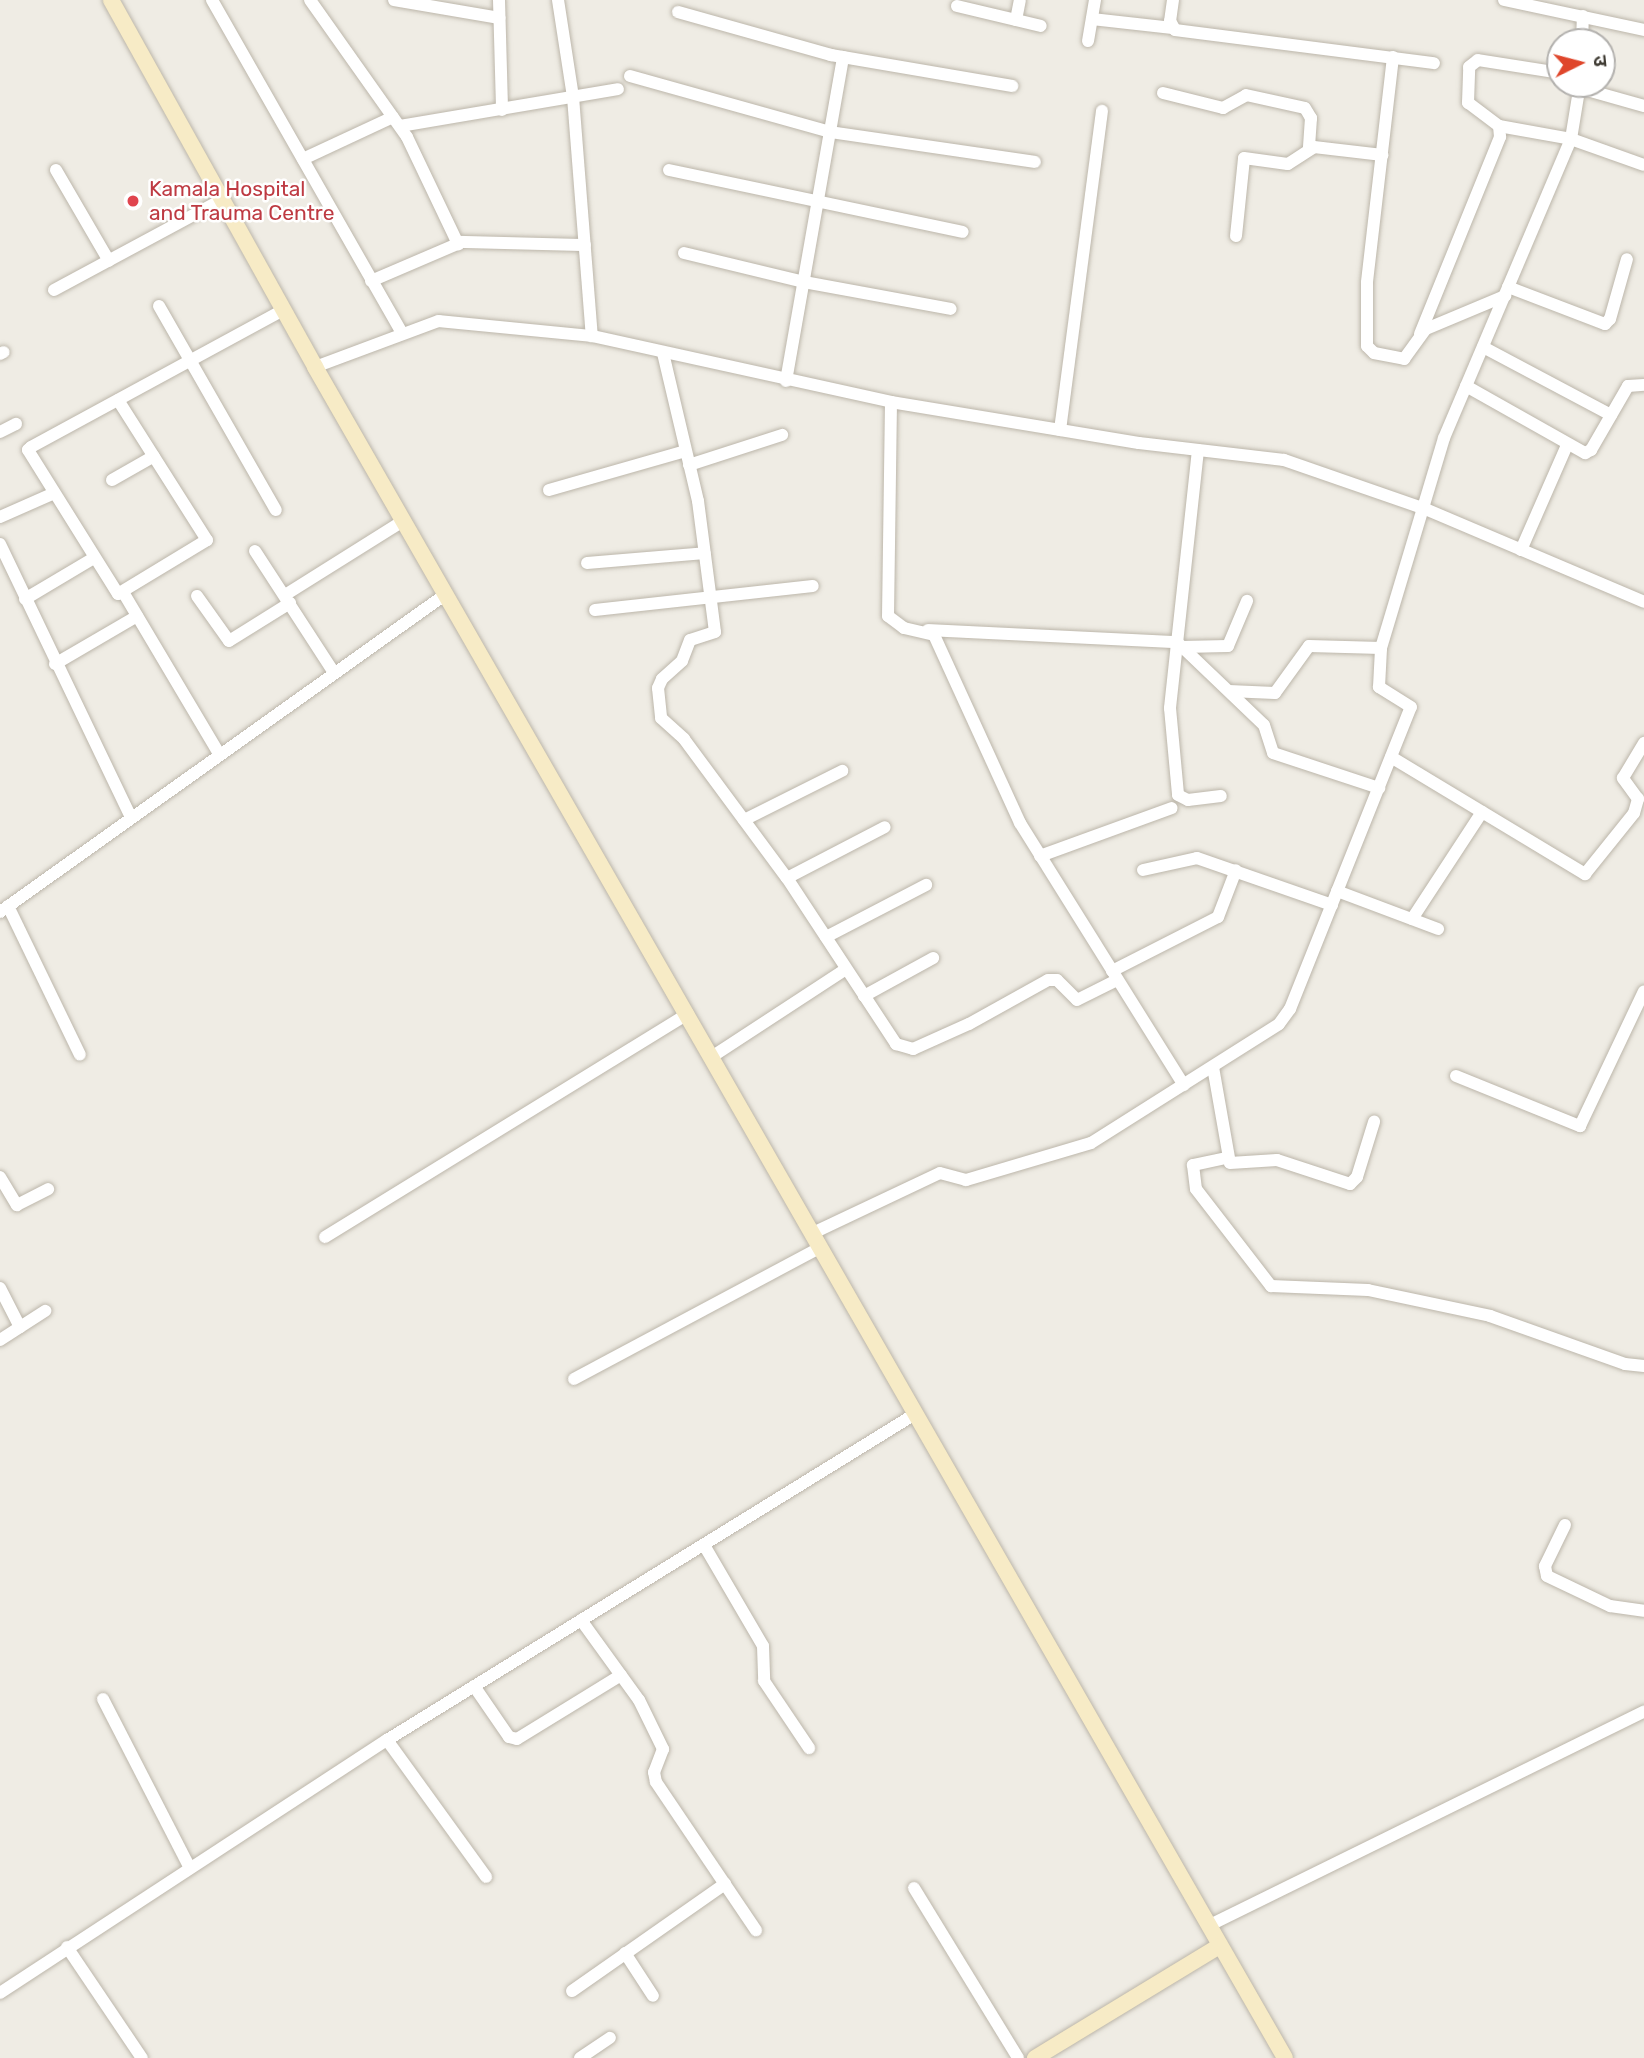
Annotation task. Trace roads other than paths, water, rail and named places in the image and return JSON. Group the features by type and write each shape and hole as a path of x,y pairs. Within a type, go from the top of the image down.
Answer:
{"main road":[{"path":"111,0 315,367 713,1056 1219,1947 1285,2058"},
{"path":"1035,2058 1219,1947"}],"street":[{"path":"212,0 401,332"},
{"path":"310,0 397,122 458,244"},
{"path":"394,0 499,18"},
{"path":"499,0 502,110"},
{"path":"558,0 573,97 592,336"},
{"path":"1016,20 1020,0"},
{"path":"1088,41 1095,0"},
{"path":"1172,0 1172,28"},
{"path":"1504,0 1540,4 1644,30"},
{"path":"957,6 1041,26"},
{"path":"678,12 843,57 1012,86"},
{"path":"1583,16 1583,28"},
{"path":"1092,19 1434,63"},
{"path":"786,381 843,57"},
{"path":"1393,57 1367,283 1365,337 1374,353 1396,360 1410,354 1500,137 1499,126"},
{"path":"1546,71 1472,62 1468,103 1499,126 1571,139 1644,165"},
{"path":"630,76 830,132 1035,162"},
{"path":"303,159 397,122 502,110 618,89"},
{"path":"1163,93 1223,108 1246,95 1305,108 1311,118 1309,148"},
{"path":"1616,97 1644,106"},
{"path":"574,1379 940,1173 965,1180 1091,1143 1213,1067 1286,1017 1411,707 1379,687 1381,648 1439,451 1571,139 1578,98"},
{"path":"1060,430 1102,111"},
{"path":"1236,236 1241,160 1288,164 1309,148 1383,155"},
{"path":"56,170 109,261"},
{"path":"669,170 963,232"},
{"path":"54,290 221,200"},
{"path":"371,281 458,244 585,245"},
{"path":"684,253 804,282 951,309"},
{"path":"1420,334 1506,292 1605,324 1610,319 1627,259"},
{"path":"159,306 276,510"},
{"path":"118,400 207,540 123,592 115,594 52,494 28,450 118,400 283,310"},
{"path":"315,367 401,332 456,320 592,336 786,381 891,402 1305,466 1423,508 1644,602"},
{"path":"1483,346 1611,415"},
{"path":"663,353 689,465 705,553 715,632 687,643 684,658 659,684 659,709 664,723 684,739 787,878 896,1044 907,1050 969,1024 1048,980 1057,980 1077,1000 1218,916 1236,870"},
{"path":"1466,386 1567,445 1588,453 1630,384 1644,385"},
{"path":"891,402 885,603 894,624 928,630 1228,646 1247,601"},
{"path":"0,432 16,424"},
{"path":"689,465 782,435"},
{"path":"1521,550 1567,445"},
{"path":"1198,450 1180,644 1170,708 1178,796 1188,800 1221,796"},
{"path":"549,490 686,451"},
{"path":"112,480 154,456"},
{"path":"0,517 52,494"},
{"path":"197,596 229,641 403,521"},
{"path":"0,544 55,664 131,817"},
{"path":"255,551 332,671"},
{"path":"587,563 705,553"},
{"path":"25,599 92,559"},
{"path":"595,610 813,586"},
{"path":"123,592 219,754"},
{"path":"80,1055 4,909 332,671 446,593"},
{"path":"55,664 137,616"},
{"path":"928,630 939,643 1040,856 1184,1085"},
{"path":"1180,644 1264,725 1273,753 1379,788"},
{"path":"1229,691 1276,693 1309,646 1381,648"},
{"path":"1391,757 1585,874 1634,813 1638,799 1623,778 1644,743"},
{"path":"744,820 842,771"},
{"path":"1040,856 1172,808"},
{"path":"1412,919 1482,812"},
{"path":"787,878 885,827"},
{"path":"1143,870 1186,858 1236,870 1332,905"},
{"path":"826,937 926,886"},
{"path":"1337,891 1438,929"},
{"path":"864,996 933,958"},
{"path":"713,1056 846,968"},
{"path":"1457,1076 1580,1126 1644,991"},
{"path":"325,1237 688,1014"},
{"path":"1213,1067 1226,1158"},
{"path":"1374,1122 1357,1177 1350,1184 1277,1160 1235,1164 1226,1158 1193,1165 1196,1189 1271,1286 1368,1290 1490,1316 1625,1364 1644,1366"},
{"path":"0,1177 17,1205 48,1189"},
{"path":"0,1288 20,1327"},
{"path":"0,1340 45,1311"},
{"path":"0,1992 387,1740 915,1414"},
{"path":"1565,1525 1545,1566 1547,1576 1610,1605 1644,1611"},
{"path":"704,1545 763,1646 764,1681 809,1748"},
{"path":"581,1620 639,1700 663,1749 654,1772 656,1782 756,1930"},
{"path":"474,1686 509,1737 517,1738 621,1675"},
{"path":"103,1699 190,1868"},
{"path":"1208,1926 1644,1711"},
{"path":"387,1740 486,1877"},
{"path":"572,1991 725,1884"},
{"path":"914,1888 1018,2058"},
{"path":"67,1947 142,2058"},
{"path":"625,1953 653,1996"},
{"path":"579,2058 610,2038"}],"place":[{"name":"Kamala Hospital and Trauma Centre","path":"133,201"}]}
